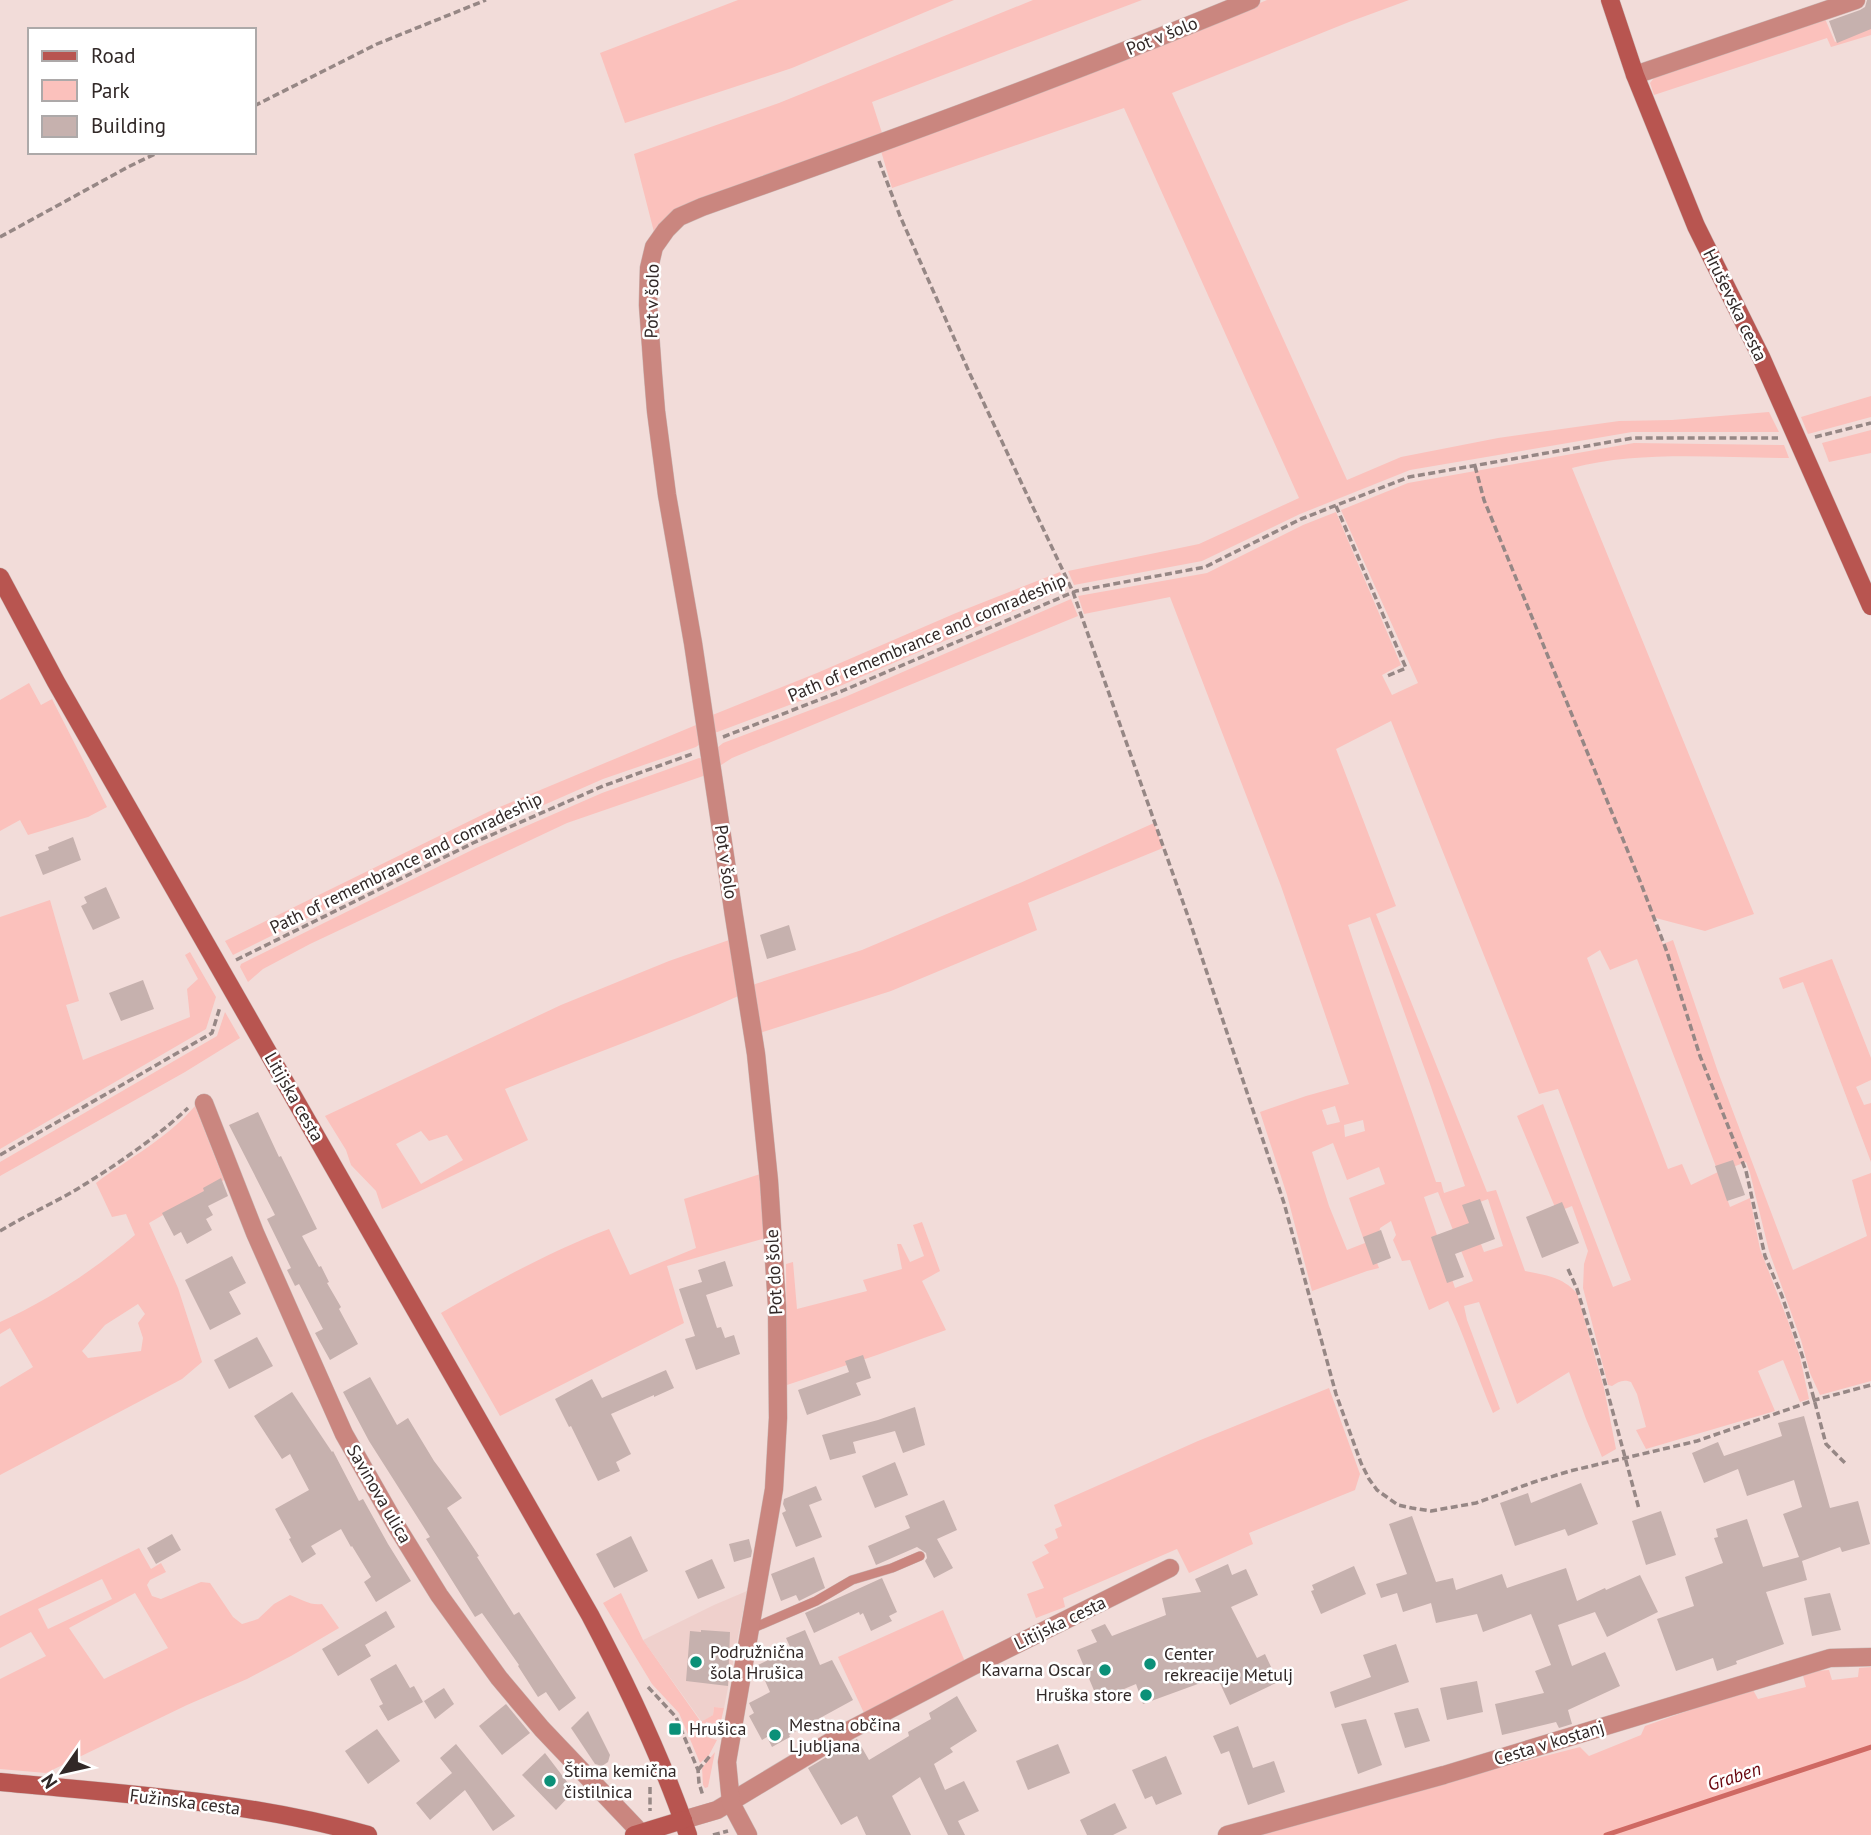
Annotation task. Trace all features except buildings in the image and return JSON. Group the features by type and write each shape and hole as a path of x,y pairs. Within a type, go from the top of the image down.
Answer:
{"main road":[{"name":"Hruševska cesta","path":"1610,0 1635,75 1696,226 1761,357 1871,606"},
{"name":"Litijska cesta","path":"0,577 75,715 578,1592 615,1661 653,1742 685,1828"},
{"name":"Fužinska cesta","path":"0,1782 245,1809 368,1835"},
{"path":"638,1834 685,1828"}],"street":[{"name":"Pot v šolo","path":"734,916 656,411 648,305 649,268 654,247 679,217 702,207 1062,76 1251,0"},
{"path":"1635,75 1856,0"},
{"name":"Pot do šole","path":"731,1802 727,1762 774,1489 778,1418 777,1306 769,1181 756,1054 734,916"},
{"name":"Savinova ulica","path":"198,1102 344,1434 397,1527 439,1595 499,1678 638,1834"},
{"name":"Litijska cesta","path":"731,1802 850,1730 1170,1567"},
{"name":"Cesta v kostanj","path":"1227,1835 1444,1775 1830,1658 1871,1657"},
{"path":"685,1828 731,1802 748,1835"}],"lane":[{"path":"751,1629 816,1601 852,1580 920,1556"}],"path":[{"path":"256,105 377,44 486,0"},
{"path":"875,146 884,178 905,228 970,374 1073,592 1181,896 1284,1203 1336,1394 1369,1479 1377,1490 1398,1505 1431,1511 1476,1503 1570,1471 1697,1441 1815,1400 1871,1385"},
{"path":"0,237 155,154"},
{"path":"1807,439 1871,423"},
{"name":"Path of remembrance and comradeship","path":"236,960 472,843 603,786 698,752 726,735 842,691 1073,592 1205,567 1301,519 1409,477 1633,438 1784,438"},
{"path":"1475,465 1484,500 1640,881 1667,953 1700,1056 1746,1171 1765,1256 1782,1296 1826,1444 1846,1464"},
{"path":"1336,506 1406,668 1387,676"},
{"path":"0,1155 212,1033 221,1005"},
{"path":"0,1231 118,1163 198,1102"},
{"path":"1568,1269 1595,1345 1640,1509"},
{"path":"646,1683 655,1696 672,1711 681,1727 698,1770 703,1798"},
{"path":"675,1729 681,1727"}],"shaded area":[{"name":"Podružnična šola Hrušica","path":"747,1591 724,1708 714,1707 713,1715 702,1722 643,1640"}],"green space":[{"path":"738,0 954,0 792,68 625,123 600,53"},
{"path":"1033,0 1142,0 872,102 883,136 673,216 654,232 634,154 779,103"},
{"path":"1267,0 1409,0 1172,93 1347,480 1401,457 1498,438 1619,421 1672,420 1769,412 1779,432 1632,432 1410,470 1300,514 1202,561 1074,585 1068,571 1199,544 1299,498 1124,108 892,188 881,151 1141,52"},
{"path":"1823,14 1835,42 1871,28 1871,35 1831,47 1827,38 1654,95 1650,83 1658,73"},
{"path":"1871,396 1871,417 1808,434 1801,417"},
{"path":"1871,430 1871,453 1829,462 1822,443"},
{"path":"1634,443 1784,445 1789,458 1652,457 1598,462 1572,468 1754,914 1705,931 1652,917 1663,944 1673,940 1718,1072 1793,1270 1867,1236 1852,1180 1871,1173 1871,1381 1820,1395 1769,1251 1746,1162 1725,1170 1720,1179 1730,1207 1750,1198 1760,1249 1800,1357 1809,1399 1800,1402 1783,1360 1758,1371 1775,1411 1646,1449 1636,1430 1646,1427 1631,1382 1608,1385 1583,1288 1584,1264 1588,1251 1572,1206 1557,1212 1517,1116 1543,1104 1613,1287 1631,1280 1558,1089 1539,1094 1391,721 1336,749 1396,906 1376,914 1487,1192 1496,1190 1525,1271 1559,1280 1577,1293 1604,1388 1616,1449 1602,1457 1569,1372 1517,1404 1479,1302 1464,1306 1500,1409 1493,1413 1448,1301 1429,1310 1410,1260 1402,1261 1393,1240 1396,1235 1391,1221 1380,1228 1379,1234 1368,1239 1379,1268 1312,1291 1287,1195 1260,1112 1349,1084 1281,886 1170,597 1084,614 1078,596 1207,573 1303,525 1336,512 1401,665 1382,675 1392,695 1418,683 1341,510 1408,483","holes":["1370,917 1465,1186 1444,1193 1441,1182 1436,1182 1348,925","1600,950 1610,970 1637,959 1718,1172 1691,1185 1682,1164 1668,1169 1587,958","1335,1106 1340,1122 1327,1125 1322,1110","1363,1120 1365,1131 1345,1137 1344,1125","1333,1143 1347,1180 1379,1167 1385,1184 1349,1198 1365,1243 1347,1250 1329,1206 1312,1152","1438,1192 1473,1281 1455,1288 1424,1197","1488,1199 1503,1246 1484,1252 1467,1207"]},
{"path":"1060,572 1067,588 840,686 712,734 710,716"},
{"path":"1071,599 1078,616 732,758 718,767 717,748 723,743 845,697"},
{"path":"29,683 41,705 52,699 107,807 88,817 28,835 20,820 0,831 0,700"},
{"path":"702,724 700,744 696,747 603,779 469,838 233,955 225,941 490,811"},
{"path":"699,758 703,759 709,774 567,823 310,944 263,969 248,982 240,967 241,964 476,848 602,793"},
{"path":"1154,823 1163,848 1028,903 1037,930 891,991 760,1033 752,985 862,950"},
{"path":"50,900 79,1001 66,1005 83,1060 190,1017 187,989 198,979 185,955 190,952 216,997 206,1029 0,1149 0,917"},
{"path":"732,939 743,994 505,1089 528,1140 382,1209 376,1191 351,1165 346,1150 325,1116 561,1005 669,961","holes":["421,1131 429,1141 447,1135 463,1160 421,1184 396,1144"]},
{"path":"1832,959 1871,1058 1871,1080 1856,1087 1864,1105 1871,1103 1871,1162 1803,982 1783,989 1779,978"},
{"path":"225,1012 240,1038 0,1176 0,1162 217,1036"},
{"path":"195,1106 224,1180 149,1223 178,1288 202,1362 182,1379 0,1475 0,1387 33,1367 10,1328 0,1334 0,1322 70,1283 135,1235 126,1214 112,1217 96,1183 161,1138","holes":["138,1304 145,1314 138,1323 143,1338 141,1351 88,1358 82,1351 105,1325"]},
{"path":"769,1171 776,1235 667,1266 684,1323 500,1416 441,1313 565,1247 609,1229 630,1275 696,1248 684,1199"},
{"path":"922,1222 940,1271 922,1281 946,1330 787,1385 786,1264 793,1262 797,1309 867,1291 863,1280 902,1269 897,1244 901,1244 910,1262 924,1256 913,1225"},
{"path":"1329,1388 1360,1474 1355,1490 1249,1533 1253,1544 1189,1573 1177,1549 1063,1598 1065,1607 1036,1618 1027,1594 1044,1588 1032,1562 1049,1553 1044,1545 1058,1538 1055,1529 1062,1526 1054,1505 1198,1441"},
{"path":"139,1548 151,1569 161,1563 166,1572 150,1580 147,1585 152,1596 161,1599 201,1582 210,1583 233,1617 242,1624 258,1619 274,1604 290,1595 310,1603 322,1604 339,1628 247,1679 46,1773 0,1769 0,1679 46,1656 31,1632 0,1648 0,1616","holes":["102,1579 112,1599 48,1629 38,1609","135,1593 168,1648 104,1679 69,1628"]},
{"path":"621,1593 643,1640 701,1722 713,1715 714,1707 724,1708 720,1725 706,1722 703,1736 717,1740 709,1755 700,1763 679,1713 652,1684 603,1603"},
{"path":"943,1610 966,1664 864,1713 838,1657"},
{"path":"1871,1667 1871,1835 1256,1835 1432,1785 1580,1747 1589,1756 1641,1735 1645,1726 1752,1688 1758,1699 1806,1687 1802,1672 1829,1670 1832,1680 1858,1677 1859,1668"},
{"path":"715,1752 708,1787 705,1788 702,1768"}],"waterway":[{"name":"Graben","path":"1606,1835 1871,1747"}],"place":[{"name":"Podružnična šola Hrušica","path":"696,1662"},
{"name":"Center rekreacije Metulj","path":"1150,1664"},
{"name":"Kavarna Oscar","path":"1105,1670"},
{"name":"Hruška store","path":"1146,1695"},
{"name":"Hrušica","path":"675,1729"},
{"name":"Mestna občina Ljubljana","path":"775,1735"},
{"name":"Štima kemična čistilnica","path":"550,1781"}]}
